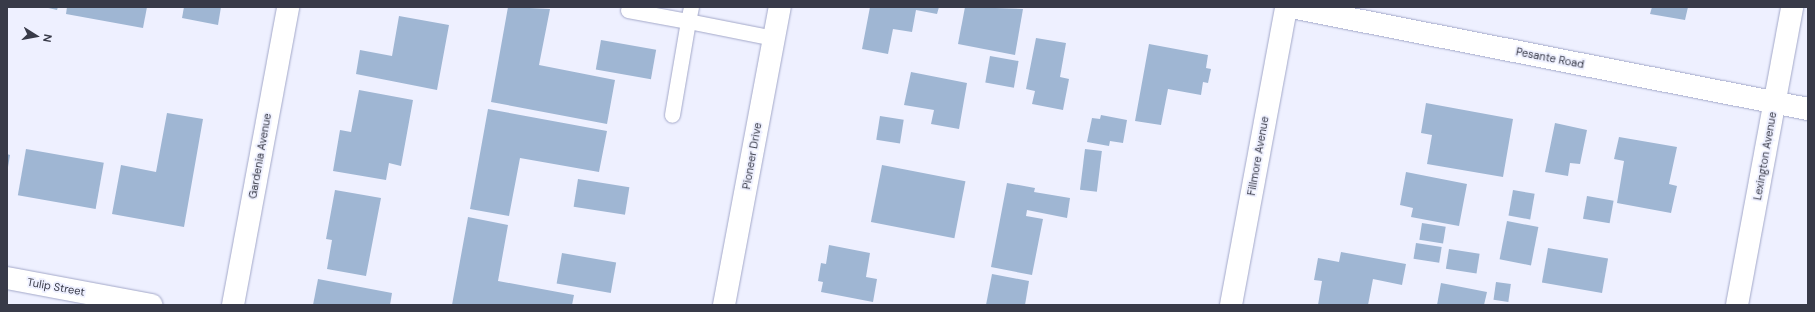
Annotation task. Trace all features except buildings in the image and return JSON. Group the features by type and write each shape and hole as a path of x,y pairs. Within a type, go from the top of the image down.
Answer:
{"street":[{"name":"Gardenia Avenue","path":"233,305 288,7"},
{"name":"Pioneer Drive","path":"724,305 780,7"},
{"name":"Fillmore Avenue","path":"1231,305 1286,7"},
{"name":"Pesante Road","path":"1291,7 1808,109"},
{"name":"Lexington Avenue","path":"1737,305 1792,7"},
{"name":"Tulip Street","path":"7,278 151,305"}],"lane":[{"path":"628,10 689,14 774,38"},
{"path":"672,116 689,14"}]}
